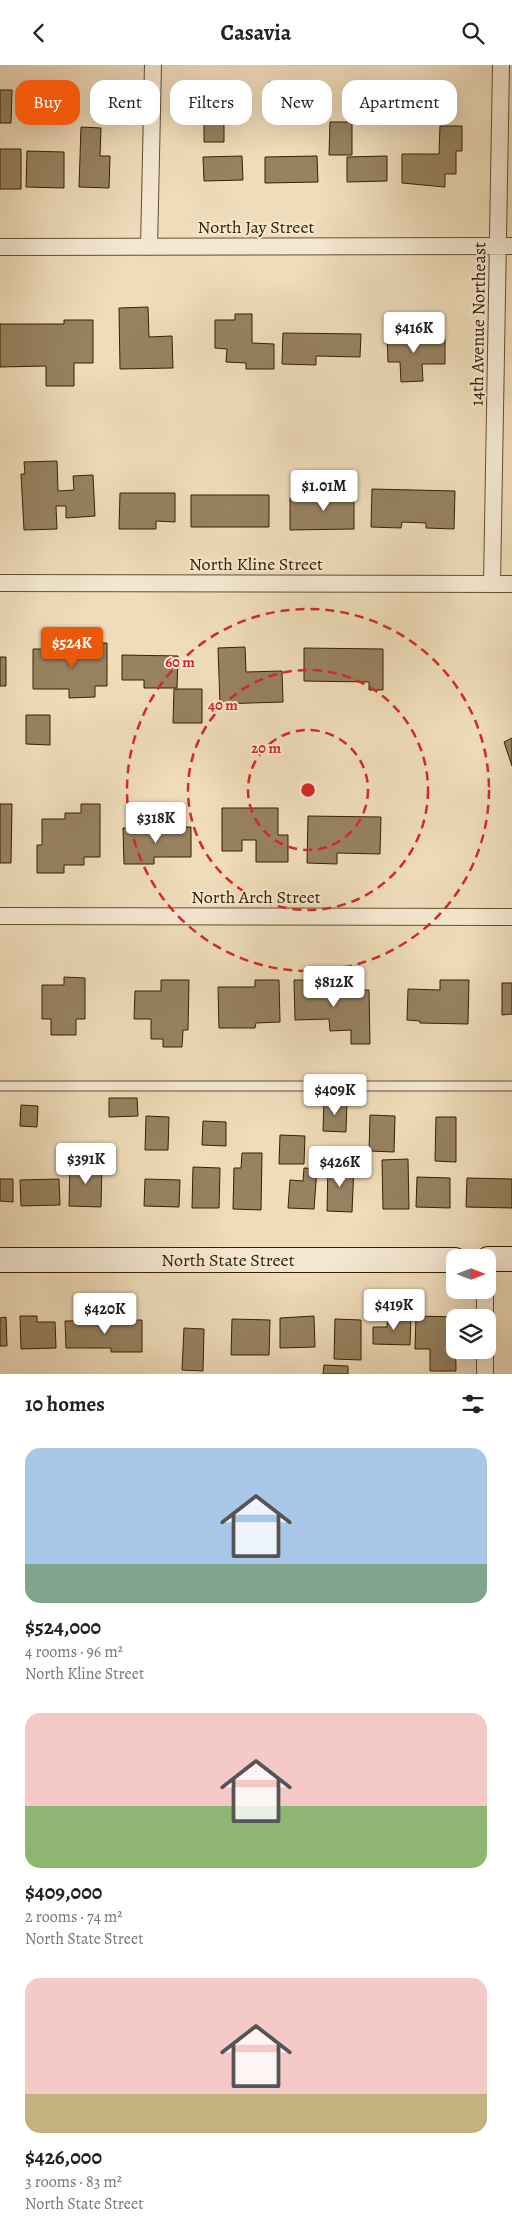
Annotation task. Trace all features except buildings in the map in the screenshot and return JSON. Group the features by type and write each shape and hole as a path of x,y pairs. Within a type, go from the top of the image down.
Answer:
{"street":[{"path":"149,247 153,65"},
{"name":"14th Avenue Northeast","path":"492,584 506,246 502,65"},
{"name":"North Jay Street","path":"0,247 506,246"},
{"name":"North Kline Street","path":"0,583 512,584"},
{"name":"North Arch Street","path":"0,916 512,917"},
{"name":"North State Street","path":"0,1260 446,1259"},
{"path":"496,1259 512,1259"},
{"path":"484,1374 485,1359"}],"lane":[{"path":"0,1086 512,1086"}]}
